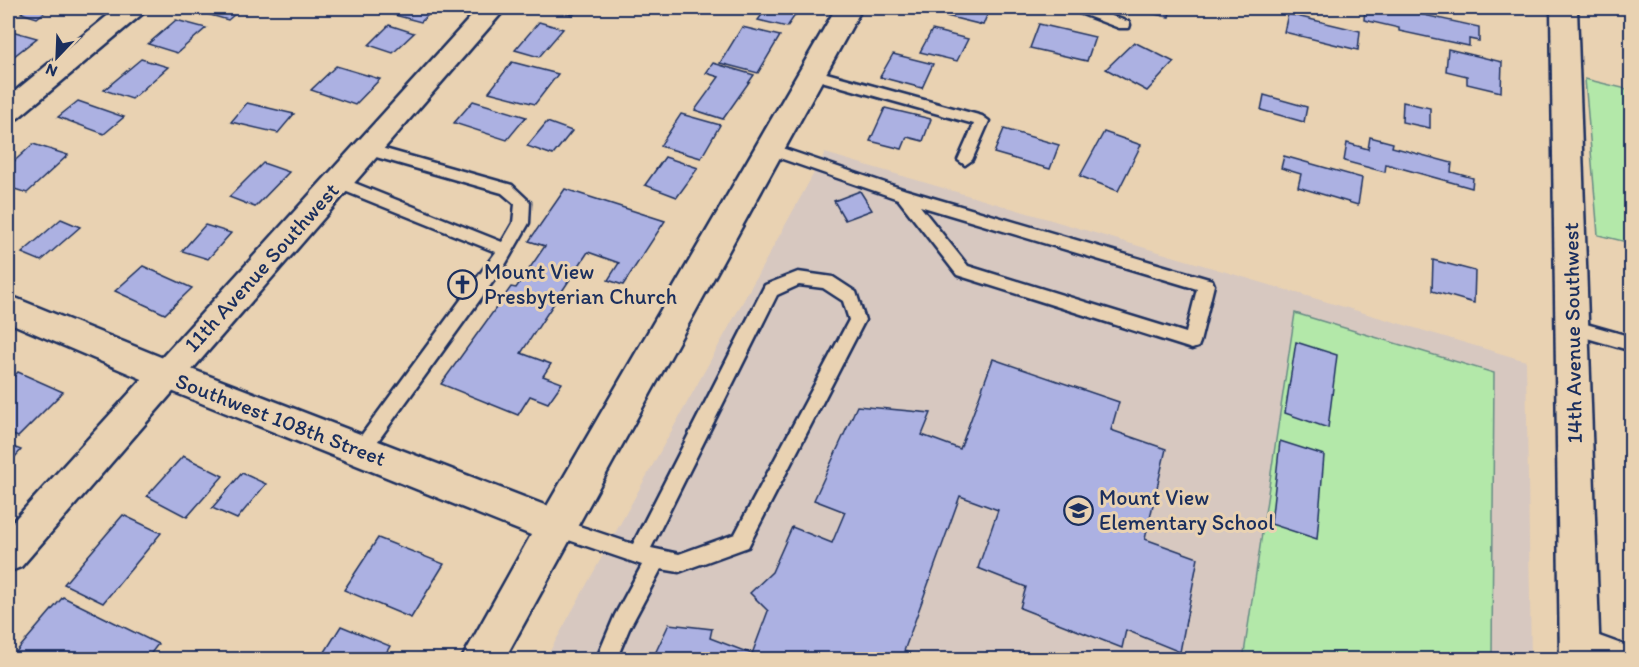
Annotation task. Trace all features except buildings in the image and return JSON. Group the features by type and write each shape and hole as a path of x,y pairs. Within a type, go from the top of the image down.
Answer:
{"street":[{"path":"8,111 133,8"},
{"name":"11th Avenue Southwest","path":"8,554 493,8"},
{"path":"481,660 849,8"},
{"name":"14th Avenue Southwest","path":"1564,8 1580,649"},
{"name":"Southwest 108th Street","path":"8,308 166,374 555,527"}],"lane":[{"path":"1078,8 1124,26"},
{"path":"812,74 982,121 965,160"},
{"path":"770,148 903,195 1206,285 1192,342 963,271 903,195"},
{"path":"361,450 506,250 521,223 523,202 507,189 367,149"},
{"path":"337,182 506,250"},
{"path":"555,527 647,557 679,563 741,541 857,320 849,297 827,282 798,278 771,290 647,557 606,660"},
{"path":"1572,327 1632,344"},
{"path":"1580,649 1632,658"}],"shaded area":[{"name":"Mount View Elementary School","path":"825,153 1526,361 1531,659 545,660"}],"green space":[{"path":"1585,79 1631,90 1631,243 1598,235"},
{"path":"1295,313 1494,373 1492,659 1243,660"}],"place":[{"name":"Mount View Presbyterian Church","path":"463,284"},
{"name":"Mount View Elementary School","path":"1078,510"}]}
